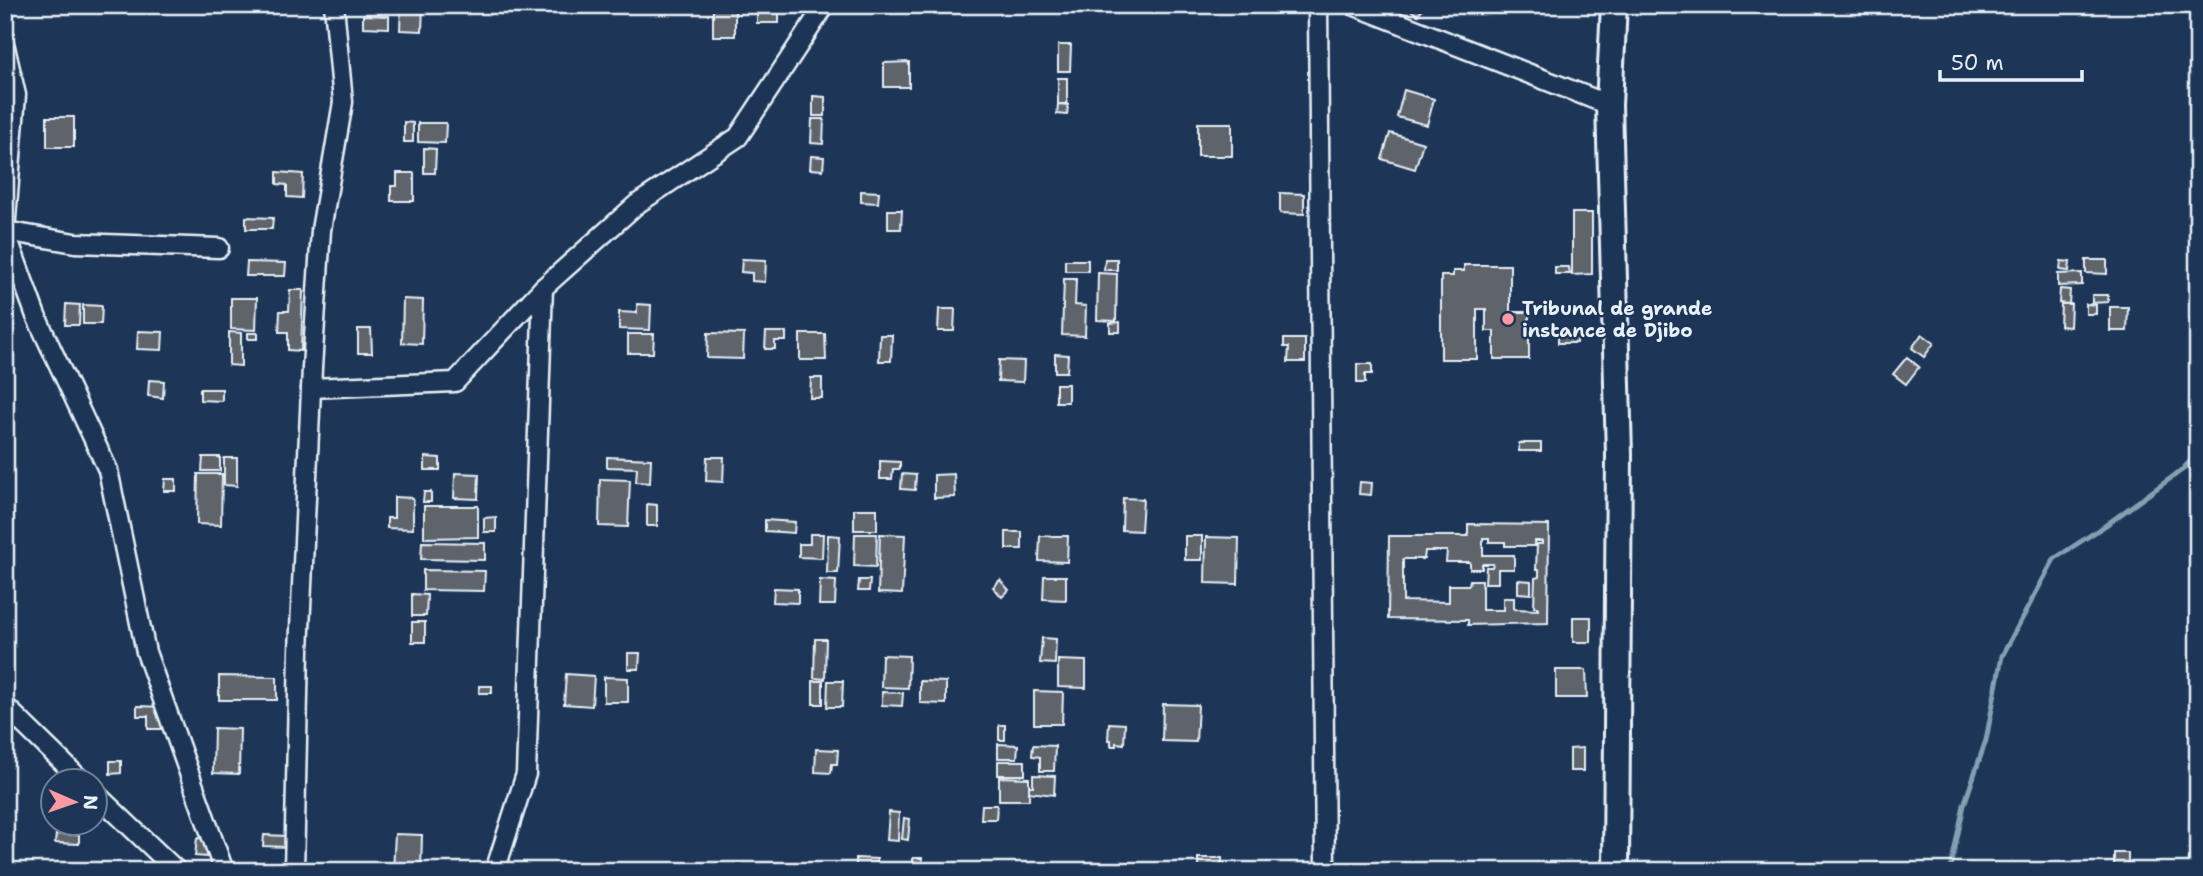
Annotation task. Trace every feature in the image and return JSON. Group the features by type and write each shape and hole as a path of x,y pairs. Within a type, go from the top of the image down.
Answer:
{"main road":[{"path":"1614,5 1609,105 1619,454 1616,871"}],"street":[{"path":"294,871 299,651 321,230 343,102 334,5"},
{"path":"311,388 454,382 542,288 637,204 738,137 824,5"},
{"path":"1318,5 1325,871"},
{"path":"1353,5 1609,105"},
{"path":"5,47 16,95 5,231 36,316 108,470 146,652 224,871"},
{"path":"5,231 75,243 219,248"},
{"path":"495,871 526,774 542,288"},
{"path":"5,706 69,768"},
{"path":"108,805 177,871"}],"building":[{"path":"401,5 423,5 422,31 400,30"},
{"path":"713,5 735,5 735,36 713,36"},
{"path":"757,5 779,5 779,23 757,23"},
{"path":"1409,5 1425,5 1418,15 1407,8"},
{"path":"363,15 389,16 389,28 363,27"},
{"path":"1058,45 1071,45 1070,71 1058,71"},
{"path":"909,62 909,87 884,87 884,63"},
{"path":"1058,78 1067,78 1067,104 1058,104"},
{"path":"1404,90 1434,99 1427,125 1397,117"},
{"path":"813,96 825,97 825,116 813,116"},
{"path":"1058,104 1068,105 1067,115 1057,114"},
{"path":"47,117 74,117 74,147 47,147"},
{"path":"812,119 824,119 823,144 811,143"},
{"path":"404,122 413,123 413,142 404,142"},
{"path":"418,123 446,123 445,143 418,142"},
{"path":"1198,123 1232,123 1232,156 1198,156"},
{"path":"1390,133 1423,143 1415,169 1382,159"},
{"path":"424,148 436,149 435,173 424,173"},
{"path":"811,156 824,157 823,170 810,169"},
{"path":"277,172 303,174 302,198 287,197 287,185 277,184"},
{"path":"397,173 414,173 414,201 391,201 391,186 397,186"},
{"path":"861,191 879,192 878,203 861,202"},
{"path":"1280,193 1304,194 1304,214 1280,213"},
{"path":"888,210 902,210 901,229 888,229"},
{"path":"1572,213 1592,213 1592,274 1572,275"},
{"path":"246,217 273,218 272,229 246,229"},
{"path":"742,259 766,260 765,282 752,281 752,273 741,272"},
{"path":"1105,259 1117,259 1117,270 1104,270"},
{"path":"1065,260 1088,260 1088,271 1065,271"},
{"path":"2086,260 2107,260 2107,274 2086,273"},
{"path":"2061,261 2070,262 2069,271 2060,270"},
{"path":"247,262 286,263 285,276 246,276"},
{"name":"Tribunal de grande instance de Djibo","path":"1464,265 1510,265 1510,312 1529,312 1529,359 1494,359 1494,331 1486,331 1486,309 1477,309 1477,359 1441,359 1441,276 1453,276 1453,271 1464,271"},
{"path":"1555,267 1569,267 1570,274 1555,274"},
{"path":"1098,273 1117,274 1116,321 1097,320"},
{"path":"2082,273 2082,285 2058,286 2058,274"},
{"path":"1064,279 1076,279 1075,305 1086,306 1085,336 1062,335"},
{"path":"2060,289 2070,290 2069,304 2059,303"},
{"path":"290,290 303,290 301,351 288,350 288,332 279,332 280,311 289,311"},
{"path":"2092,295 2108,295 2108,302 2092,303"},
{"path":"231,298 257,298 256,330 231,329"},
{"path":"403,299 423,300 422,344 402,343"},
{"path":"66,304 80,305 79,325 65,325"},
{"path":"637,304 651,305 650,330 619,329 619,312 637,313"},
{"path":"2061,304 2071,304 2070,327 2060,326"},
{"path":"2086,304 2096,305 2096,314 2086,314"},
{"path":"83,305 102,306 101,324 83,324"},
{"path":"2110,307 2128,307 2127,331 2110,331"},
{"path":"939,309 955,309 954,331 938,331"},
{"path":"1120,322 1120,332 1110,332 1110,323"},
{"path":"358,329 371,329 372,353 358,353"},
{"path":"138,331 163,332 162,350 137,349"},
{"path":"1558,331 1578,331 1577,343 1558,343"},
{"path":"229,332 241,333 241,366 229,365"},
{"path":"766,332 786,332 786,341 775,341 775,349 765,349"},
{"path":"248,333 258,333 258,339 248,339"},
{"path":"708,333 744,334 743,359 707,358"},
{"path":"628,334 654,334 653,353 628,353"},
{"path":"800,334 825,334 826,360 800,360"},
{"path":"1922,334 1934,343 1924,357 1912,348"},
{"path":"880,335 892,335 891,361 879,361"},
{"path":"1284,339 1305,339 1305,362 1288,362 1289,347 1284,347"},
{"path":"1055,354 1068,355 1067,372 1055,372"},
{"path":"1907,357 1919,367 1906,384 1893,374"},
{"path":"999,360 1024,361 1023,382 998,381"},
{"path":"1357,364 1372,364 1372,374 1365,374 1365,383 1357,383"},
{"path":"811,378 822,378 822,398 810,398"},
{"path":"149,380 164,381 163,398 148,396"},
{"path":"1056,384 1068,384 1068,402 1056,402"},
{"path":"200,389 222,389 222,401 200,400"},
{"path":"1519,443 1541,443 1541,451 1519,451"},
{"path":"203,457 220,457 220,471 202,471"},
{"path":"425,457 440,458 440,470 425,470"},
{"path":"607,457 651,459 650,483 636,482 637,468 607,467"},
{"path":"707,457 724,457 723,482 706,481"},
{"path":"224,458 237,458 237,486 224,485"},
{"path":"880,461 900,462 900,469 893,469 892,479 880,479"},
{"path":"455,473 479,474 478,499 454,498"},
{"path":"198,474 222,474 221,525 197,524"},
{"path":"902,474 916,475 915,490 901,489"},
{"path":"954,474 955,497 934,498 934,475"},
{"path":"165,479 176,479 176,491 164,491"},
{"path":"600,479 630,480 628,527 599,526"},
{"path":"1360,482 1372,483 1371,495 1359,494"},
{"path":"424,492 431,492 431,502 423,502"},
{"path":"394,497 413,498 413,529 387,528 387,518 394,518"},
{"path":"1123,498 1143,499 1141,531 1122,530"},
{"path":"647,504 657,505 657,526 647,526"},
{"path":"424,506 478,506 478,537 424,538"},
{"path":"854,509 877,509 877,530 854,530"},
{"path":"496,517 496,532 484,532 484,518"},
{"path":"765,520 795,522 794,533 765,531"},
{"path":"1468,524 1549,525 1548,623 1468,625 1468,620 1388,619 1389,536 1468,536","holes":["1483,538 1489,538 1489,542 1505,542 1505,546 1534,546 1534,541 1542,541 1542,544 1537,544 1536,570 1539,570 1539,577 1535,578 1534,607 1538,607 1538,610 1514,609 1514,598 1503,598 1503,610 1482,610 1482,580 1470,580 1469,585 1449,585 1449,602 1403,601 1403,559 1424,559 1425,551 1447,551 1446,562 1470,562 1470,569 1482,569 1482,564 1493,564 1492,567 1486,567 1485,583 1498,583 1498,569 1514,569 1514,555 1483,555"]},
{"path":"1006,532 1022,532 1022,549 1006,549"},
{"path":"810,534 823,534 822,558 799,557 799,544 810,544"},
{"path":"855,534 877,534 876,567 854,566"},
{"path":"880,534 905,535 902,594 878,593"},
{"path":"828,535 840,536 838,573 827,573"},
{"path":"1040,536 1068,536 1067,562 1039,561"},
{"path":"1185,536 1202,536 1202,560 1185,560"},
{"path":"1206,537 1239,538 1238,584 1205,583"},
{"path":"422,542 485,543 485,560 421,559"},
{"path":"423,570 485,571 484,591 423,590"},
{"path":"1044,576 1066,576 1066,600 1043,599"},
{"path":"820,580 836,581 835,605 819,605"},
{"path":"859,580 870,580 869,591 858,591"},
{"path":"1000,580 1009,590 1002,597 993,587"},
{"path":"1518,580 1531,581 1531,594 1518,593"},
{"path":"774,588 798,589 798,603 773,602"},
{"path":"412,594 427,595 426,616 412,616"},
{"path":"1573,617 1591,617 1591,642 1573,642"},
{"path":"412,622 425,622 425,642 412,642"},
{"path":"1042,638 1056,639 1055,664 1040,663"},
{"path":"815,639 826,639 825,679 814,678"},
{"path":"628,653 640,653 639,669 628,669"},
{"path":"882,655 909,656 908,688 881,687"},
{"path":"1058,660 1086,661 1086,688 1058,687"},
{"path":"1556,670 1586,670 1587,698 1556,698"},
{"path":"566,674 594,676 592,706 564,704"},
{"path":"219,676 277,677 277,700 219,700"},
{"path":"604,677 628,678 628,702 604,702"},
{"path":"813,681 823,681 823,704 813,704"},
{"path":"828,681 843,681 842,707 827,707"},
{"path":"920,681 946,682 946,704 920,703"},
{"path":"479,686 492,686 492,693 479,693"},
{"path":"1034,691 1063,692 1062,724 1034,724"},
{"path":"882,692 903,693 902,706 882,705"},
{"path":"1163,704 1198,705 1196,742 1162,741"},
{"path":"137,706 163,707 163,729 148,729 148,716 137,716"},
{"path":"1109,723 1125,724 1124,744 1116,743 1116,746 1111,746 1111,740 1108,740"},
{"path":"999,725 1005,725 1005,740 999,740"},
{"path":"214,728 240,729 239,774 213,773"},
{"path":"998,744 1018,745 1017,758 998,758"},
{"path":"1033,745 1055,746 1054,771 1040,771 1040,757 1032,756"},
{"path":"1583,748 1583,771 1570,771 1570,749"},
{"path":"816,749 838,750 837,764 832,764 831,773 815,772"},
{"path":"110,761 121,761 121,773 110,774"},
{"path":"998,761 1025,761 1025,775 998,775"},
{"path":"1033,775 1055,776 1054,795 1028,792 1029,786 1033,786"},
{"path":"999,777 1029,778 1029,800 999,800"},
{"path":"982,805 997,805 996,819 981,819"},
{"path":"889,812 899,813 898,841 887,840"},
{"path":"904,818 910,819 908,840 902,839"},
{"path":"395,834 422,835 421,871 393,871"},
{"path":"264,835 287,836 286,847 263,846"},
{"path":"56,838 79,838 79,844 55,843"},
{"path":"197,838 209,839 207,857 195,856"},
{"path":"2114,853 2128,853 2128,871 2114,871"},
{"path":"856,858 877,859 877,871 856,871"},
{"path":"913,858 922,858 922,871 913,871"},
{"path":"1198,858 1222,858 1222,871 1198,871"}],"waterway":[{"path":"1950,871 1964,805 1986,740 2002,656 2054,559 2182,470 2198,453"}],"place":[{"name":"Tribunal de grande instance de Djibo","path":"1508,319"}]}
